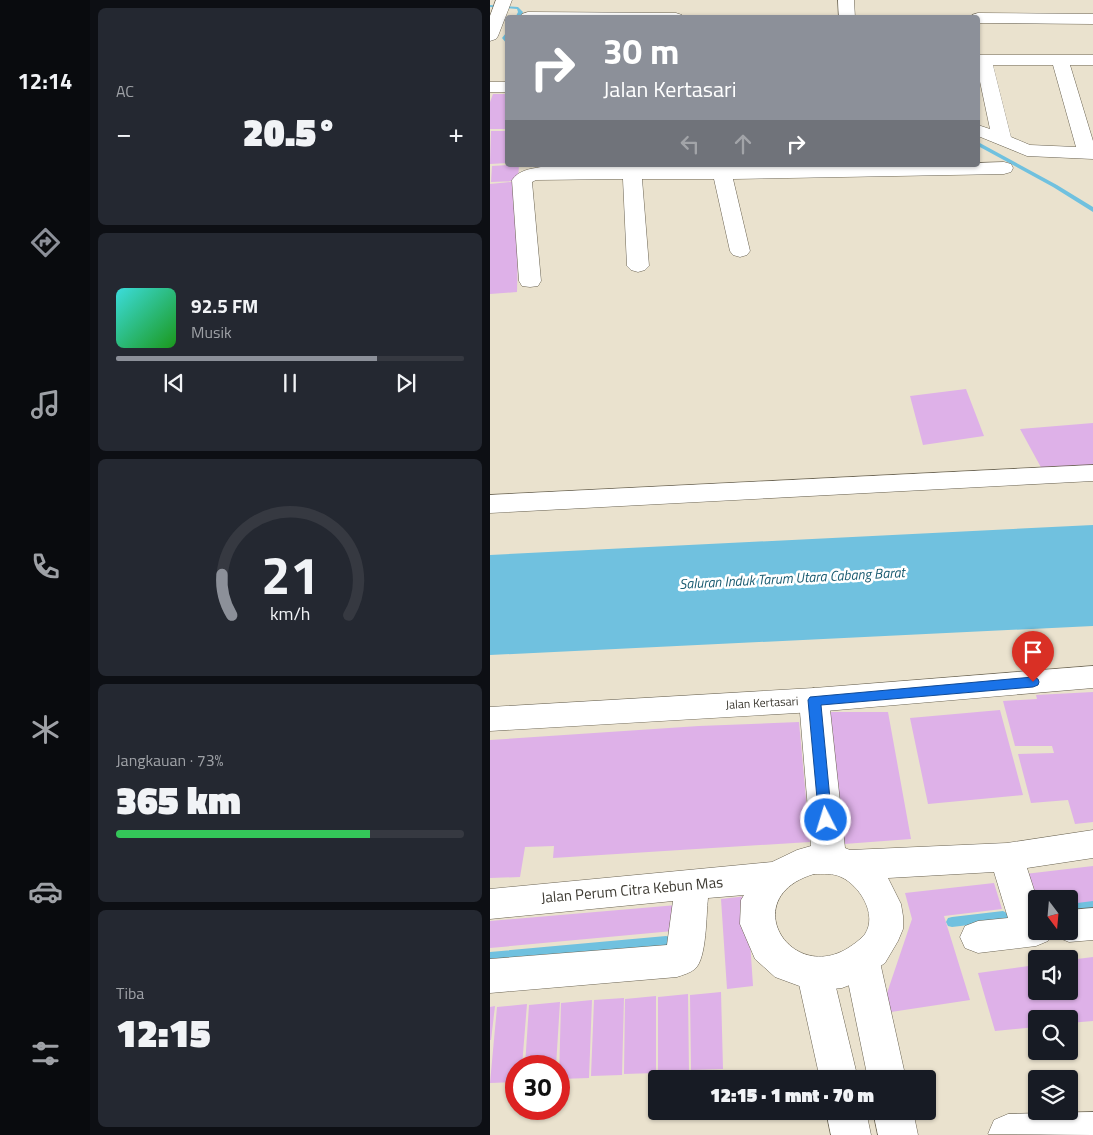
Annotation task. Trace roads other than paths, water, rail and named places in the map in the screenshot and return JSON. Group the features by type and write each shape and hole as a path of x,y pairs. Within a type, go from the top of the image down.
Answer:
{"street":[{"path":"675,15 677,0"},
{"path":"846,0 847,15"},
{"path":"1016,0 1034,60"},
{"path":"490,36 499,9"},
{"path":"980,18 1093,19"},
{"path":"1002,139 980,60 1093,60"},
{"path":"980,131 1027,150 1090,152 1060,60"},
{"path":"490,87 505,88"},
{"path":"530,281 522,180 530,175 541,173 645,170 722,172 857,167 1004,168"},
{"path":"638,266 645,170"},
{"path":"722,172 740,251"},
{"path":"490,504 1093,473"},
{"name":"Jalan Kertasari","path":"490,719 814,700 1093,677"},
{"path":"814,700 840,862"},
{"name":"Jalan Perum Citra Kebun Mas","path":"840,862 867,876 880,892 886,910 885,929 877,947 862,962 842,971 815,975 798,970 780,960 765,946 757,928 756,910 762,892 773,877 796,864 809,860 840,862 1007,856 1093,844"},
{"path":"1007,856 1028,916"},
{"name":"Jalan Perum Citra Kebun Mas","path":"490,904 773,877"},
{"path":"490,976 677,961 684,956 692,884"},
{"path":"1078,925 1093,924"},
{"path":"978,937 1028,931"},
{"path":"862,962 884,1070"},
{"path":"815,975 837,1070"},
{"path":"848,1120 851,1135"},
{"path":"895,1120 898,1135"},
{"path":"1008,1134 1093,1132"}],"water":[{"name":"Saluran Induk Tarum Utara Cabang Barat","path":"1093,525 1093,626 490,655 490,555"}],"waterway":[{"path":"490,6 518,8 521,12 519,15"},
{"path":"980,145 1055,186 1093,210"},
{"path":"1078,907 1093,905"},
{"path":"952,922 1003,916"},
{"path":"490,957 666,941"}]}
